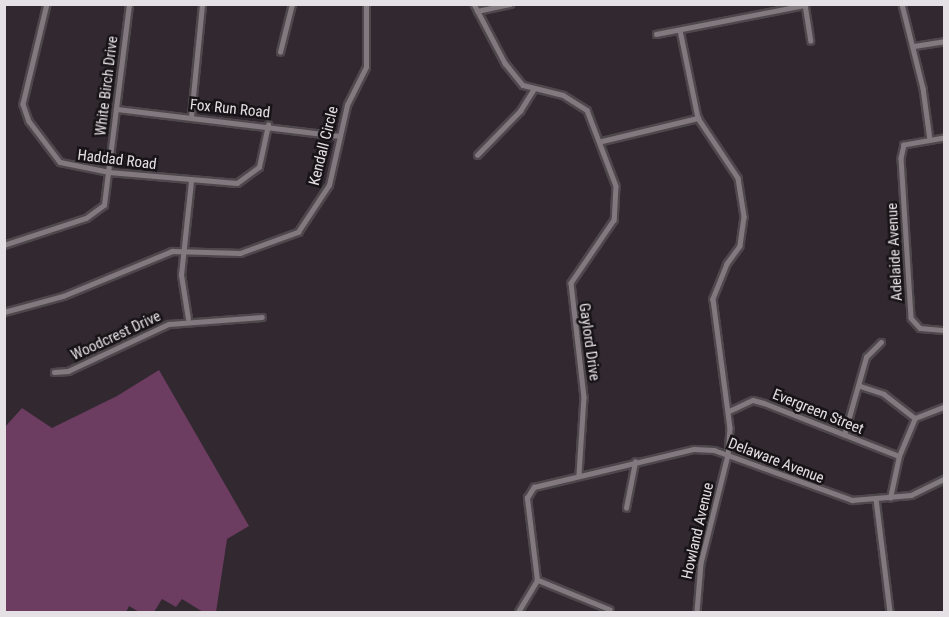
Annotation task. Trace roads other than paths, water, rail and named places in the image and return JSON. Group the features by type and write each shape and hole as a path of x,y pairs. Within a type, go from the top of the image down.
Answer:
{"street":[{"name":"Haddad Road","path":"47,4 23,91 25,112 60,162 109,172 224,184 247,178 265,152 268,125"},
{"name":"White Birch Drive","path":"4,245 97,213 104,205 129,4"},
{"path":"191,117 202,4"},
{"path":"280,52 292,4"},
{"name":"Kendall Circle","path":"4,312 63,296 182,251 240,253 298,232 329,185 347,105 366,67 366,4"},
{"name":"Gaylord Drive","path":"474,4 515,77 534,89 575,100 595,122 618,203 605,236 571,283 584,397 579,475"},
{"path":"477,11 510,4"},
{"path":"902,4 914,46 930,140 945,138"},
{"path":"656,34 805,5 812,41"},
{"path":"602,141 698,118 680,30"},
{"path":"914,46 945,41"},
{"path":"477,155 520,111 534,89"},
{"name":"Fox Run Road","path":"117,109 268,125 339,136"},
{"name":"Howland Avenue","path":"697,612 701,563 728,455 729,411 714,299 744,235 742,197 738,178 698,118"},
{"name":"Adelaide Avenue","path":"930,140 904,145 911,318 920,328 945,330"},
{"path":"191,181 182,251 188,319 262,317"},
{"name":"Woodcrest Drive","path":"54,372 68,371 188,319"},
{"path":"844,435 860,386 866,357 881,342"},
{"path":"860,386 884,394 915,418"},
{"name":"Evergreen Street","path":"729,411 753,400 899,456"},
{"path":"890,498 899,456 915,418 945,407"},
{"name":"Delaware Avenue","path":"537,580 528,492 579,475 694,449 728,455 842,499 890,498 923,492 945,479"},
{"path":"626,508 634,462"},
{"path":"876,499 890,612"},
{"path":"518,612 537,580 610,610"}]}
